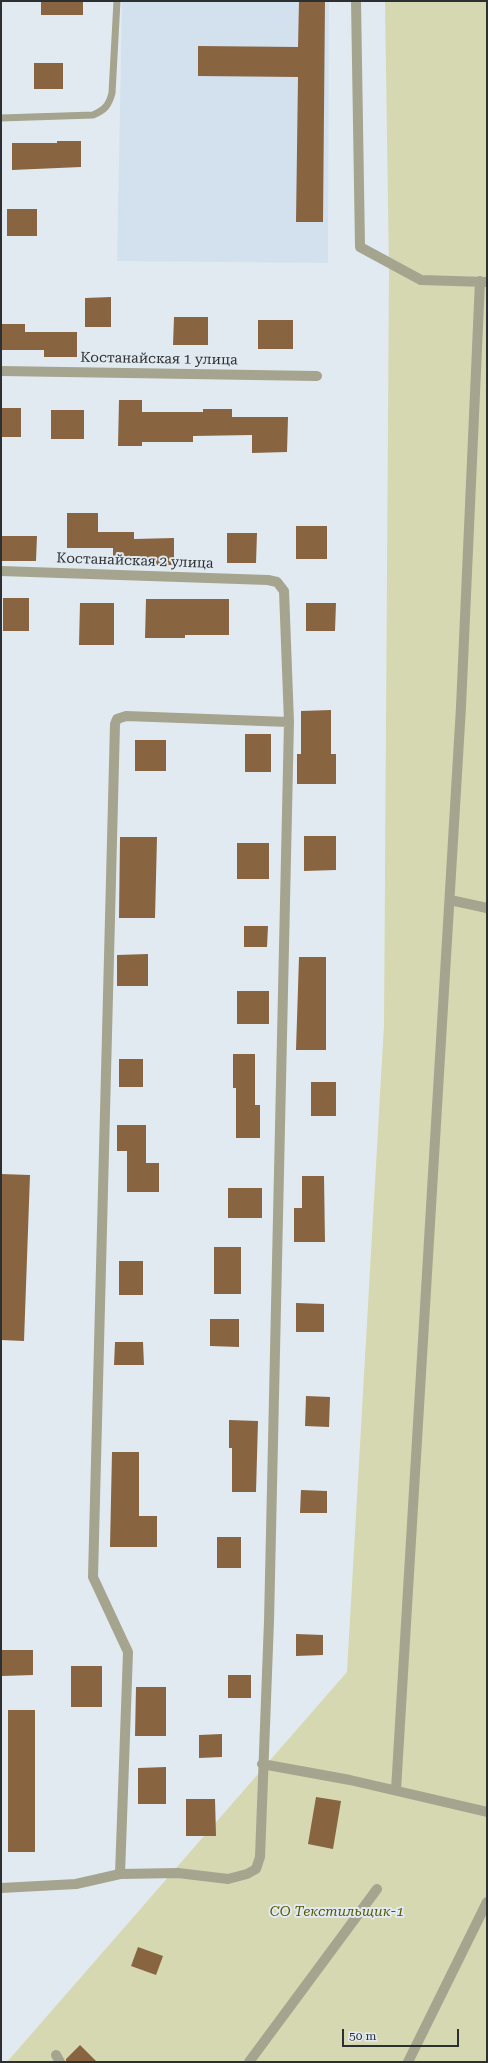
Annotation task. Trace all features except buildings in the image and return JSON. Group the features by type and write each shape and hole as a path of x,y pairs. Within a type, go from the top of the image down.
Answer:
{"street":[{"path":"356,1 360,247 421,280 484,281 450,900 396,1790"},
{"name":"Костанайская 1 улица","path":"1,371 317,376"},
{"name":"Костанайская 2 улица","path":"1,571 268,580 277,582 284,591 289,722"},
{"path":"1,1888 76,1884 120,1874 178,1873 228,1879 247,1874 256,1869 260,1857 262,1837 262,1764 269,1613 289,722 126,716 117,719 115,724 93,1577 128,1652 120,1874"},
{"path":"450,900 487,908"},
{"path":"262,1764 350,1780 487,1812"},
{"path":"249,2062 377,1889"},
{"path":"408,2062 487,1902"}],"lane":[{"path":"1,118 93,115 104,110 110,102 112,93 118,1"}],"shaded area":[{"path":"122,1 329,1 328,263 117,261"}],"green space":[{"name":"СО Текстильщик-1","path":"385,1 487,1 487,2062 7,2062 347,1672 384,1025 389,271"}]}
